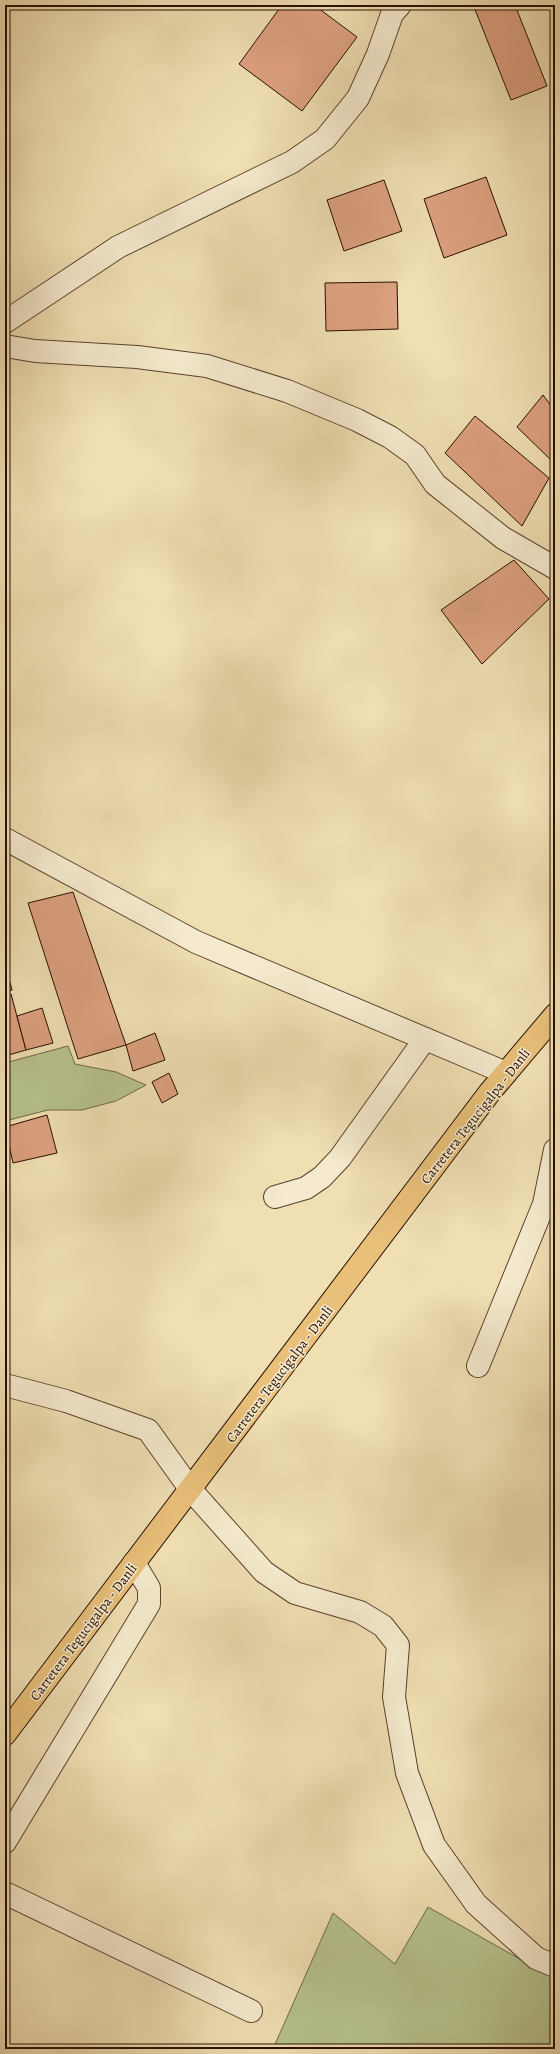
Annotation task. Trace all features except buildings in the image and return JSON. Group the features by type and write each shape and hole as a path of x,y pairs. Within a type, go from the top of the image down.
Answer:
{"highway":[{"name":"Carretera Tegucigalpa - Danli","path":"5,1734 506,1073 555,1015"}],"street":[{"path":"5,322 118,247 292,162 325,139 358,98 378,54 392,14 400,5"},
{"path":"5,346 35,351 137,357 207,366 287,391 357,420 390,437 415,455 435,484 504,538 555,568"},
{"path":"5,839 196,942 506,1073"},
{"path":"275,1197 306,1188 322,1177 336,1163 425,1039"},
{"path":"478,1366 544,1204 555,1150"},
{"path":"5,1385 66,1401 148,1430 191,1490 264,1572 295,1593 360,1612 383,1626 398,1645 394,1697 407,1773 434,1845 476,1904 536,1958 555,1966"},
{"path":"5,1842 149,1604 149,1588 134,1563"},
{"path":"5,1893 251,2011"}],"green space":[{"path":"68,1046 75,1064 116,1072 146,1085 116,1101 82,1110 48,1110 5,1121 5,1063"},
{"path":"428,1907 555,1979 555,2049 273,2049 333,1913 395,1964"}]}
